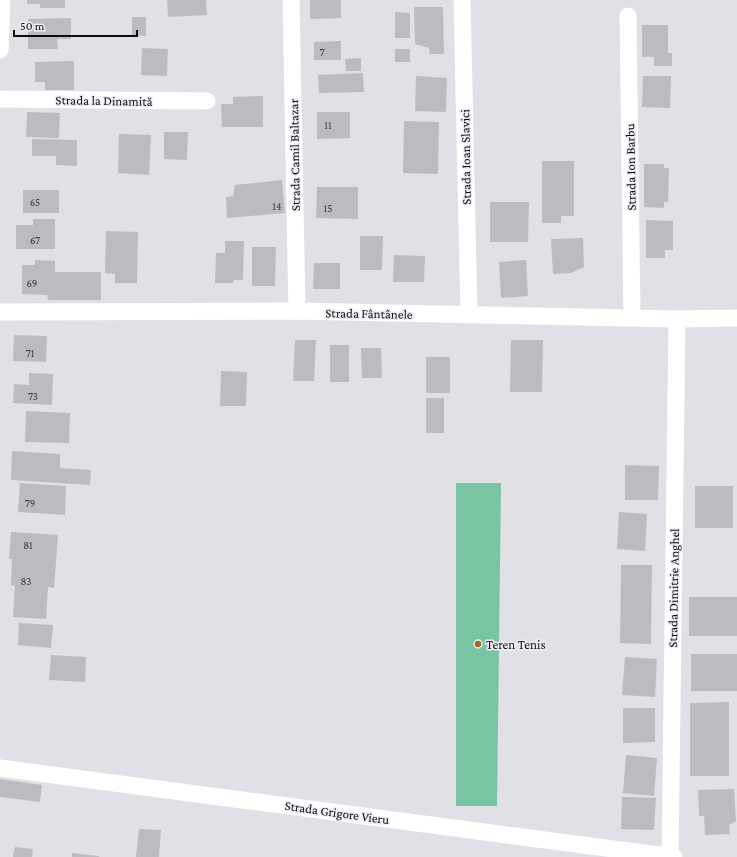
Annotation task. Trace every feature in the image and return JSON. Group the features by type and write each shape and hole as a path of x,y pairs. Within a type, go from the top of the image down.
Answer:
{"street":[{"path":"0,50 2,0"},
{"name":"Strada Camil Baltazar","path":"291,0 298,311"},
{"name":"Strada Ioan Slavici","path":"462,0 469,315"},
{"name":"Strada Ion Barbu","path":"628,16 632,318"},
{"name":"Strada la Dinamită","path":"0,99 207,101"},
{"name":"Strada Fântânele","path":"0,312 298,311 676,319 737,318"},
{"name":"Strada Dimitrie Anghel","path":"670,856 676,319"},
{"name":"Strada Grigore Vieru","path":"0,768 674,857"}],"green space":[{"name":"Teren Tenis","path":"456,483 501,483 497,806 456,806"}],"building":[{"path":"27,0 65,0 65,8 40,8 40,4 27,4"},
{"path":"167,0 206,0 207,15 168,17"},
{"path":"310,0 341,0 341,18 310,19"},
{"path":"414,7 443,7 444,54 430,54 429,48 415,44"},
{"path":"395,12 410,13 410,38 395,38"},
{"path":"132,17 146,17 146,36 132,35"},
{"path":"71,18 71,39 57,39 58,49 28,49 28,19"},
{"path":"642,25 668,25 668,53 672,53 672,66 654,66 654,57 642,57"},
{"path":"341,41 341,60 314,60 314,42"},
{"path":"142,48 168,49 167,76 141,75"},
{"path":"395,49 410,49 410,62 395,62"},
{"path":"361,58 361,71 346,71 345,59"},
{"path":"74,61 74,90 45,90 45,82 35,82 35,62"},
{"path":"363,73 364,92 319,93 318,75"},
{"path":"416,76 447,78 446,112 415,111"},
{"path":"643,76 671,76 670,108 642,107"},
{"path":"263,96 263,127 222,127 221,104 233,104 233,97"},
{"path":"27,112 60,113 59,138 26,137"},
{"path":"317,112 350,112 350,138 317,139"},
{"path":"404,121 439,122 438,174 403,173"},
{"path":"164,132 188,132 187,160 164,159"},
{"path":"119,134 151,135 149,175 118,173"},
{"path":"32,139 77,140 77,166 56,165 56,156 32,156"},
{"path":"542,161 574,161 574,216 561,216 561,223 542,223"},
{"path":"644,164 664,164 664,168 669,168 668,202 664,202 664,208 644,207"},
{"path":"282,180 285,213 227,218 226,197 233,196 235,185"},
{"path":"317,187 358,187 358,219 316,218"},
{"path":"23,190 59,190 59,213 23,213"},
{"path":"490,202 529,202 528,242 490,242"},
{"path":"33,219 55,219 55,249 16,249 16,225 33,225"},
{"path":"646,220 673,221 673,250 665,250 665,258 646,258"},
{"path":"106,231 138,232 137,283 115,283 115,274 105,273"},
{"path":"360,236 383,236 382,270 360,270"},
{"path":"583,238 584,267 571,273 553,274 551,239"},
{"path":"225,241 244,241 243,280 234,280 233,283 215,283 216,253 225,253"},
{"path":"252,247 276,247 275,286 252,286"},
{"path":"394,255 425,256 424,282 393,282"},
{"path":"35,260 55,261 55,272 101,272 101,300 48,300 47,295 22,294 22,265 35,265"},
{"path":"526,260 528,296 501,298 499,262"},
{"path":"314,263 340,263 340,289 313,289"},
{"path":"14,335 47,336 46,362 13,361"},
{"path":"295,340 316,340 314,381 293,381"},
{"path":"511,340 543,340 542,392 510,392"},
{"path":"330,345 349,345 349,382 330,382"},
{"path":"361,348 381,348 382,378 362,378"},
{"path":"426,357 450,357 450,393 426,393"},
{"path":"221,371 247,372 246,406 220,406"},
{"path":"29,373 53,374 52,405 13,403 14,384 29,385"},
{"path":"426,398 444,398 444,433 426,433"},
{"path":"26,411 70,413 69,443 25,442"},
{"path":"12,451 60,454 60,468 91,470 90,485 11,480"},
{"path":"625,465 659,466 658,500 625,500"},
{"path":"20,483 66,486 65,515 18,512"},
{"path":"695,486 733,486 733,528 695,528"},
{"path":"619,512 647,514 645,551 617,549"},
{"path":"11,532 58,535 54,588 48,587 46,619 13,617 15,586 11,585 12,559 9,559"},
{"path":"621,565 652,565 651,644 620,643"},
{"path":"689,597 737,597 737,636 689,636"},
{"path":"19,623 53,625 51,648 18,645"},
{"path":"691,654 737,654 737,691 691,691"},
{"path":"51,655 86,657 85,682 49,680"},
{"path":"625,657 657,659 655,697 622,695"},
{"path":"729,702 729,776 690,776 690,703"},
{"path":"623,708 655,708 655,742 623,743"},
{"path":"626,755 657,758 654,796 623,793"},
{"path":"0,779 42,785 40,802 0,797"},
{"path":"734,789 736,821 729,825 730,834 705,835 704,816 699,816 698,790"},
{"path":"622,797 656,798 654,830 621,829"},
{"path":"139,829 161,830 159,857 136,857"},
{"path":"15,847 33,849 32,857 13,857"},
{"path":"72,853 99,856 99,857 72,857"}],"place":[{"name":"Teren Tenis","path":"478,644"}]}
